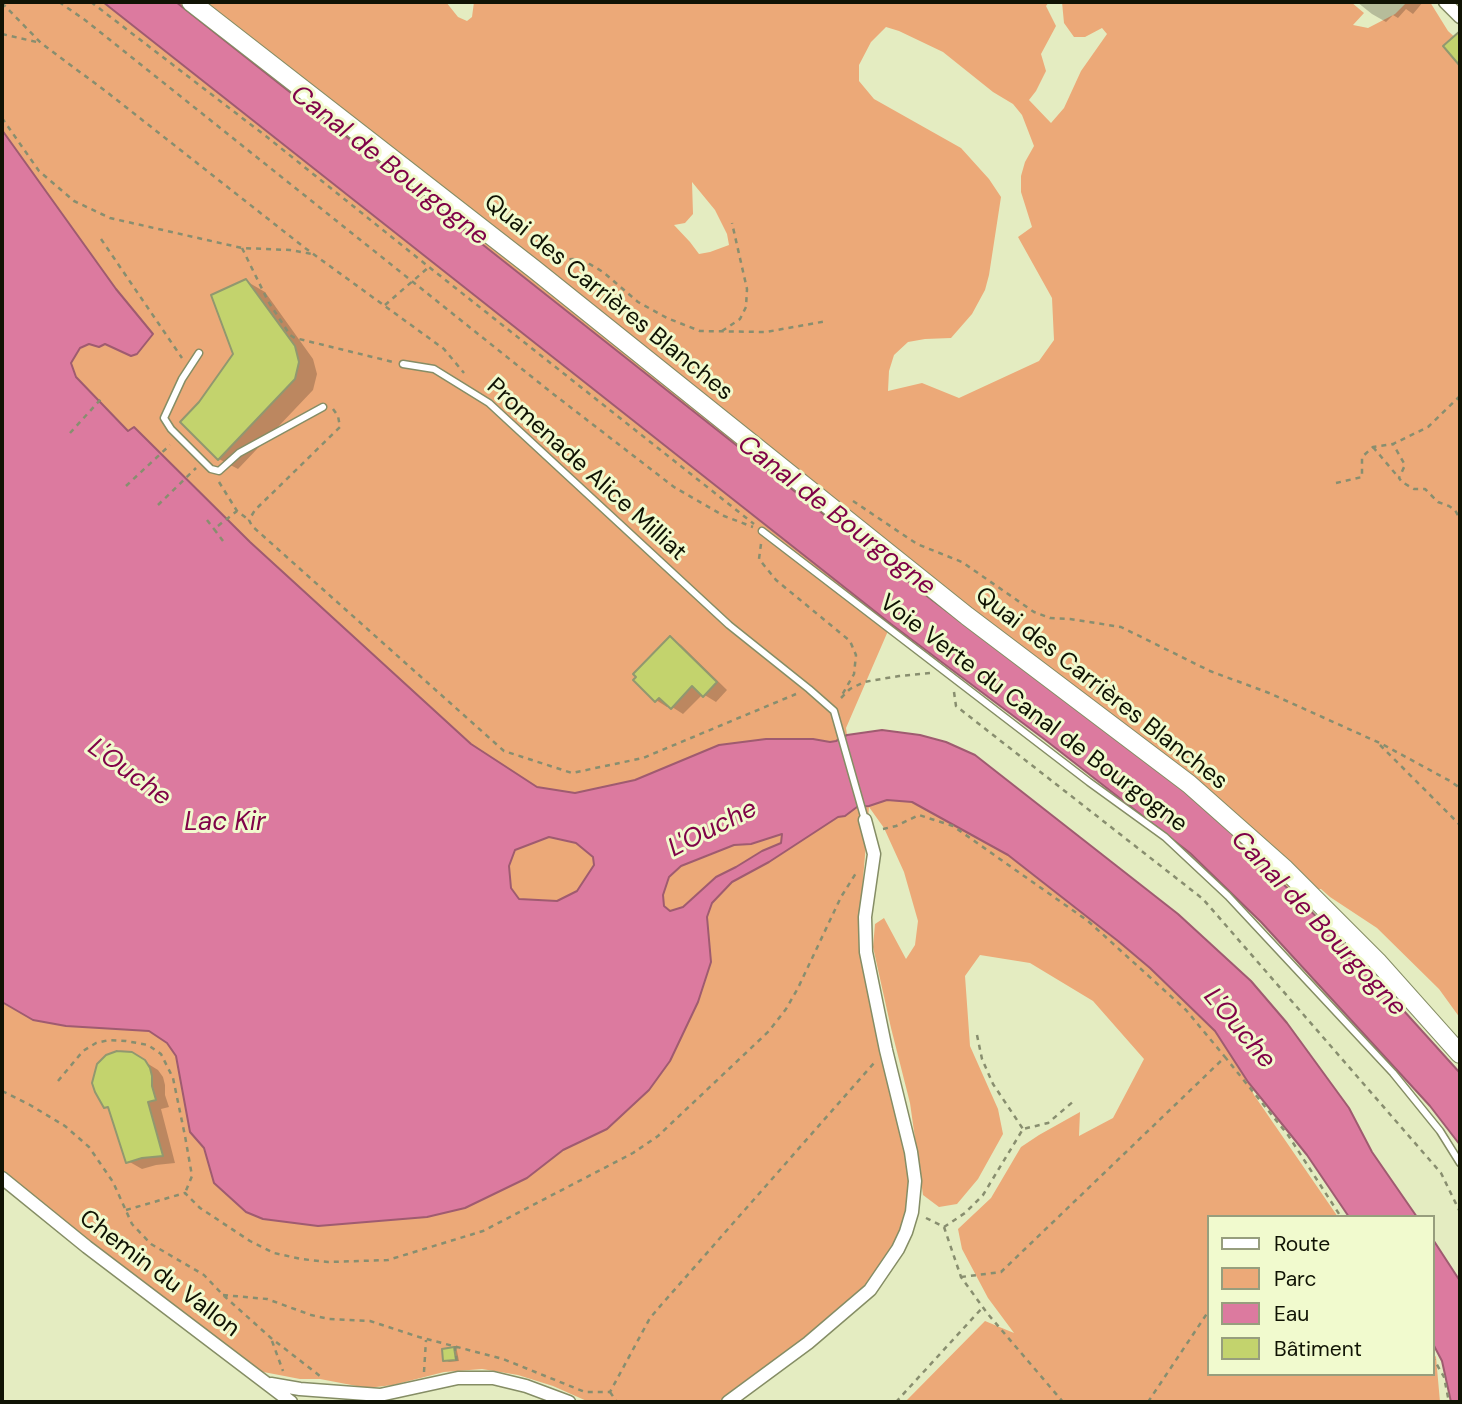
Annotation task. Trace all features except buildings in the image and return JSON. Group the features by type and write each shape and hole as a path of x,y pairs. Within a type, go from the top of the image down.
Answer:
{"street":[{"name":"Quai des Carrières Blanches","path":"191,2 534,268 967,616 1189,783 1285,869 1377,961 1460,1054"},
{"path":"1445,2 1460,17"},
{"path":"728,1402 808,1343 870,1290 898,1249 912,1212 915,1181 911,1152 866,952 865,917 874,854 865,820"},
{"name":"Chemin du Vallon","path":"2,1178 87,1247 291,1402"},
{"path":"267,1384 380,1395 458,1378 493,1378 526,1386 569,1402"}],"lane":[{"path":"199,353 182,379 164,418 171,429 211,470 219,471 239,453 326,405"},
{"name":"Promenade Alice Milliat","path":"403,364 433,369 489,403 729,625 834,710"},
{"name":"Voie Verte du Canal de Bourgogne","path":"762,531 1089,782 1166,837 1228,896 1393,1073 1440,1130 1460,1163"},
{"path":"834,710 865,820"}],"path":[{"path":"59,2 674,487 724,516 762,531"},
{"path":"91,2 267,137 762,531"},
{"path":"2,3 41,43 314,255 444,349 466,376"},
{"path":"2,34 41,43"},
{"path":"2,118 39,171 75,201 110,218 242,248 290,250 314,255"},
{"path":"722,331 740,319 746,307 747,289 732,223"},
{"path":"101,239 189,368"},
{"path":"242,248 268,301 295,338 403,364"},
{"path":"534,268 554,260 573,259 588,263 603,272 638,302 667,318 700,331 766,332 827,321"},
{"path":"385,305 429,267"},
{"path":"1336,483 1363,477 1362,457 1373,447 1393,444 1428,426 1460,396"},
{"path":"70,433 101,399"},
{"path":"248,520 340,427 338,416 326,405"},
{"path":"1393,444 1405,465 1399,478"},
{"path":"1373,447 1399,478 1414,489 1425,489 1438,502 1455,510 1460,519"},
{"path":"126,486 164,452"},
{"path":"215,471 237,511 252,526 505,751 572,774 643,758 809,689"},
{"path":"158,505 188,477"},
{"path":"848,498 917,544 962,562 1034,612 1050,618 1121,627 1210,671 1269,693 1377,742 1460,788"},
{"path":"214,529 237,511"},
{"path":"207,520 223,541"},
{"path":"762,531 759,559 776,580 850,641 856,655 854,674 834,710"},
{"path":"841,698 850,689 864,682 931,673 952,677 956,706 1203,898 1441,1173 1460,1212"},
{"path":"1377,742 1460,825"},
{"path":"868,833 896,826 919,814 953,826 1088,921 1186,1010 1288,1136 1340,1215"},
{"path":"185,1193 194,1203 250,1241 274,1253 301,1259 328,1262 387,1260 483,1231 633,1153 658,1136 769,1031 798,988 854,875 874,854"},
{"path":"977,1035 982,1059 993,1084 1023,1129"},
{"path":"58,1081 83,1051 96,1042 109,1040 148,1045 161,1054 173,1078 192,1176 185,1193"},
{"path":"610,1392 650,1318 886,1050"},
{"path":"961,1277 1002,1272 1225,1058"},
{"path":"2,1091 65,1126 89,1147 113,1182 132,1224 151,1244 204,1275 271,1338 338,1391"},
{"path":"944,1227 965,1213 983,1195 1023,1129 1048,1123 1075,1100"},
{"path":"126,1210 185,1193"},
{"path":"912,1212 944,1227 961,1277 1063,1402"},
{"path":"223,1295 267,1299 329,1320 370,1321 503,1359 585,1392 610,1392"},
{"path":"896,1402 983,1307"},
{"path":"1148,1402 1206,1315"},
{"path":"423,1386 427,1339"},
{"path":"455,1346 458,1378"},
{"path":"1434,1360 1444,1377 1450,1402"},
{"path":"610,1392 617,1402"}],"green space":[{"path":"2,2 103,2 891,624 846,728 847,735 887,800 912,802 1008,855 1150,968 1215,1031 1254,1095 1337,1215 1206,1215 1206,1376 1434,1376 1434,1354 1440,1402 905,1402 985,1321 1014,1333 988,1298 962,1249 958,1229 991,1198 1021,1147 1080,1112 1079,1136 1113,1118 1144,1059 1093,1001 1030,963 980,955 965,976 970,1046 998,1109 1003,1134 978,1179 957,1204 939,1207 923,1195 910,1103 873,947 875,924 884,918 906,959 915,945 918,921 904,872 884,828 869,807 859,939 908,1168 908,1202 892,1248 863,1288 808,1336 717,1402 589,1402 553,1386 518,1375 482,1369 444,1372 376,1387 300,1379 253,1370 2,1171"},
{"path":"176,2 446,2 458,17 467,21 472,17 474,2 1049,2 1046,6 1056,26 1041,54 1046,71 1029,100 1051,123 1064,108 1081,71 1107,34 1102,28 1085,37 1074,37 1064,23 1062,2 1351,2 1364,13 1353,25 1368,28 1395,14 1407,2 1430,2 1448,31 1460,42 1460,1018 1439,989 1377,928 1321,889 1292,891 1196,798 932,600","holes":["886,27 943,52 993,92 1013,104 1022,115 1034,146 1021,176 1021,192 1032,227 1018,237 1052,298 1054,340 1039,361 959,398 922,383 888,391 889,371 894,355 908,342 951,338 972,314 985,290 989,275 1001,197 961,148 874,99 859,81 859,65 871,42","692,182 715,210 727,234 729,245 699,254 674,225 685,223 693,214"]}],"water":[{"name":"Canal de Bourgogne","path":"103,2 176,2 932,600 1196,798 1339,939 1460,1073 1460,1145 1430,1106 1261,922 1190,853 891,624"},
{"name":"Lac Kir","path":"2,130 116,289 153,334 137,354 131,356 105,344 99,347 89,344 80,348 71,363 76,377 128,431 134,427 250,542 471,744 537,787 575,793 635,780 719,745 766,739 813,739 830,742 847,735 882,730 920,735 946,742 975,755 1178,914 1251,981 1287,1023 1349,1108 1372,1152 1416,1215 1348,1215 1307,1155 1248,1082 1215,1031 1150,968 1008,855 912,802 887,800 857,807 732,882 712,903 707,917 711,962 698,1002 670,1061 649,1090 607,1129 563,1150 527,1178 465,1208 427,1217 318,1226 263,1219 246,1212 214,1183 204,1148 190,1132 176,1056 167,1043 149,1031 66,1026 33,1020 2,1002","holes":["782,834 781,843 716,877 683,907 670,911 664,906 663,895 669,877 681,866 734,845 751,844","549,837 576,843 593,857 594,865 577,891 557,901 519,899 511,888 509,866 515,850"]},
{"path":"1434,1241 1460,1281 1460,1402 1451,1402 1442,1361 1434,1346"}],"water label":[{"name":"L'Ouche","path":"129,773"},
{"name":"L'Ouche","path":"713,829"},
{"name":"L'Ouche","path":"1239,1029"}]}
